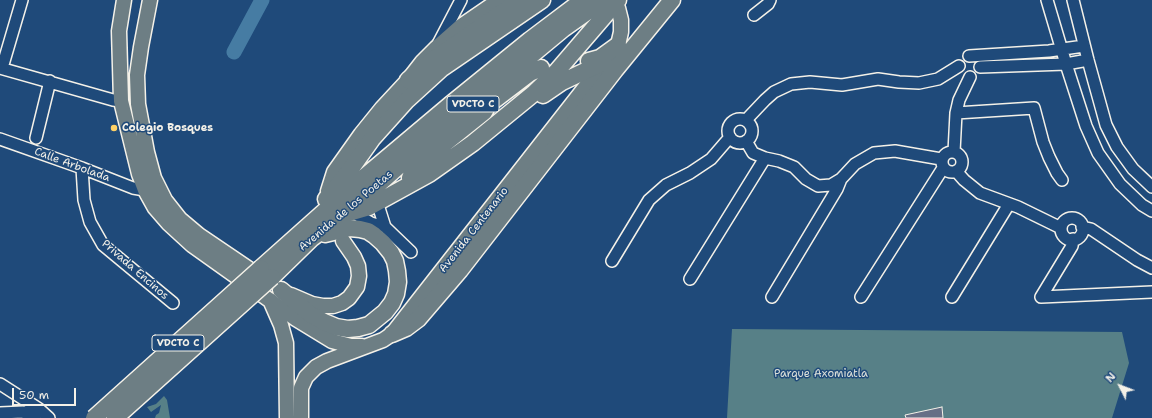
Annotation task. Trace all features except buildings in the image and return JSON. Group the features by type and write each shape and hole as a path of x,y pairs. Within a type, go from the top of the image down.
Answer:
{"highway":[{"path":"408,80 435,58 520,0"},
{"path":"287,245 332,192 372,139 407,100 441,69 542,0"},
{"name":"Avenida de los Poetas","path":"94,418 271,284 287,245 344,194 451,104 530,40 583,0"},
{"name":"VDCTO C","path":"425,148 563,29 604,0"},
{"path":"392,334 406,328 418,319 467,261 615,70 672,0"},
{"path":"464,133 506,105 546,71 598,12 616,3"},
{"path":"390,200 463,150 533,94 557,71 616,3"},
{"path":"570,63 596,60 618,45"},
{"path":"441,175 538,98 562,82 604,63"},
{"path":"350,213 399,185 436,160 482,114 488,105 530,73 541,68"},
{"path":"425,148 477,108 488,105"},
{"name":"Avenida de los Poetas","path":"115,418 271,284 312,238 350,213 371,192 376,190 425,148"},
{"path":"350,213 390,200 438,179 463,150"},
{"path":"467,261 468,251 489,216 506,203 515,199"},
{"path":"271,284 310,314 336,327 348,329 358,328 369,324 385,312 392,303 396,294 398,282 395,261 383,243 368,231 350,228 340,229 312,238"}],"main road":[{"path":"124,0 119,31 122,101 139,174 145,190 155,208 168,223 192,245 312,304 323,306 333,306 342,303 349,298 357,287 359,276 358,266 344,241"},
{"path":"150,0 137,75 138,104 147,152 154,178 165,200 180,219 199,235 271,284 296,319 332,341 351,346 367,346"},
{"path":"328,191 334,172 361,134 422,62 461,26 499,0"},
{"name":"Avenida Centenario","path":"301,418 301,388 306,377 321,364 383,340 392,334 489,216 618,45 621,32 621,20 616,3"},
{"path":"271,284 286,343 287,418"}],"street":[{"path":"22,0 1,68 113,100 122,101"},
{"path":"436,48 461,0"},
{"path":"754,15 768,4 770,0"},
{"path":"1047,0 1086,126 1098,153 1120,184 1142,205 1152,211"},
{"path":"1073,0 1106,125 1114,142 1133,169 1152,187"},
{"path":"746,120 774,92 792,84 810,82 842,85 878,79 919,83 938,78 959,66 963,59 970,56 1062,50 1084,46"},
{"path":"1049,51 1050,64"},
{"path":"959,66 959,69 963,75 970,77 976,75 980,68 978,60 970,56"},
{"path":"980,68 1066,64 1088,60"},
{"path":"954,152 956,113 959,100 970,77"},
{"path":"36,138 50,81"},
{"path":"956,113 1034,108 1043,142 1056,173 1062,180"},
{"path":"737,119 746,120 749,122 752,135 746,142 737,142 733,140 728,132 730,124 737,119"},
{"path":"612,261 649,200 666,185 690,173 711,159 730,137"},
{"name":"Calle Arbolada","path":"0,139 133,188 145,190"},
{"path":"746,142 753,153 765,158 779,161 794,168 806,179 818,186 831,185 841,179 855,164 874,153 895,151 942,164 950,172 956,171 961,166 962,163 960,156 954,152 947,152 944,154 942,164 861,297"},
{"path":"690,279 765,158"},
{"name":"Privada Encinos","path":"82,168 84,200 90,222 103,245 173,303"},
{"path":"956,171 964,180 980,193 1018,206 1061,228"},
{"path":"772,297 837,190 841,179"},
{"path":"385,227 390,200"},
{"path":"952,297 1009,204"},
{"path":"350,213 371,223 385,227 411,252"},
{"path":"1066,219 1076,219 1080,222 1082,227 1080,235 1077,238 1072,239 1065,237 1061,231 1063,223 1066,219"},
{"path":"1082,227 1090,229 1137,260 1152,268"},
{"path":"1072,239 1072,246 1041,297 1152,292"},
{"path":"0,384 39,409 49,418"},
{"path":"0,412 23,412 35,418"}],"green space":[{"name":"Parque Axomiatla","path":"732,329 1122,332 1129,363 1112,418 727,418"},
{"path":"164,396 167,400 170,418 155,418 159,413 161,405 151,412 147,407 156,404"}],"waterway":[{"path":"234,52 262,0"}],"place":[{"name":"Colegio Bosques","path":"114,128"}]}
